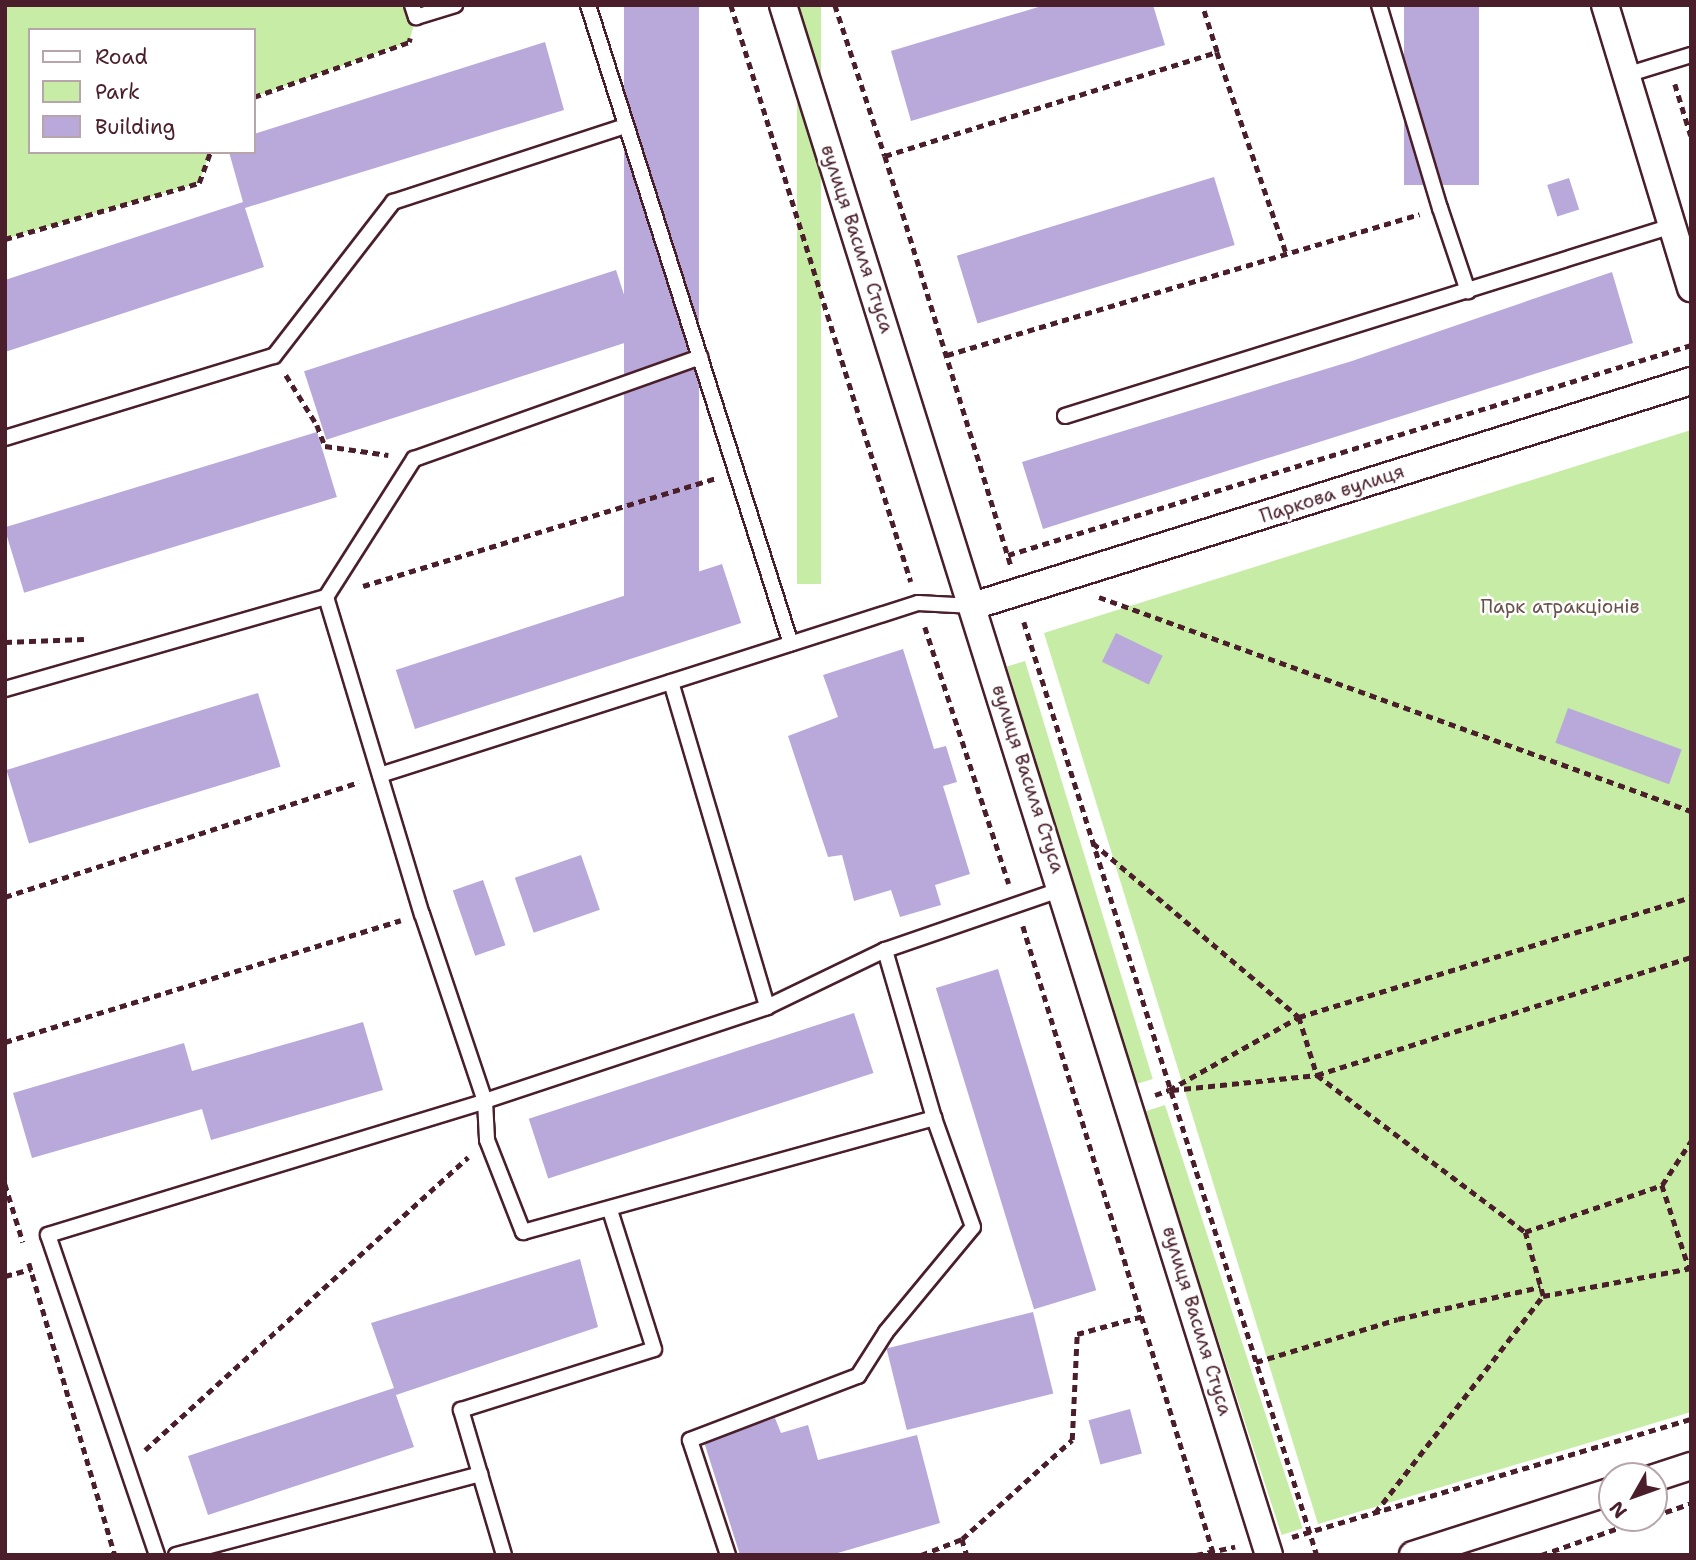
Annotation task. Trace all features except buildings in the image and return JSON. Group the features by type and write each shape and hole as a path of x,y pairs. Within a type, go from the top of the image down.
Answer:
{"street":[{"name":"вулиця Василя Стуса","path":"783,5 1130,1103 1269,1555"},
{"path":"1605,5 1691,288"},
{"name":"Паркова вулиця","path":"973,606 1691,381"},
{"path":"1668,1473 1691,1466"},
{"path":"1413,1555 1598,1496"}],"lane":[{"path":"414,11 455,5"},
{"path":"588,5 791,644"},
{"path":"1379,5 1468,291"},
{"path":"1626,75 1691,55"},
{"path":"5,438 274,356 393,202 626,126"},
{"path":"1065,416 1672,226"},
{"path":"5,689 326,597 414,458 700,356"},
{"path":"326,597 422,914 485,1101 487,1140 523,1232 934,1118"},
{"path":"380,775 918,603 973,606"},
{"path":"671,682 767,1007"},
{"path":"157,1555 48,1235 485,1101 767,1007 885,950 1062,889"},
{"path":"728,1555 690,1440 858,1376 886,1332 973,1227 934,1118 885,950"},
{"path":"504,1555 461,1410 654,1349 610,1210"},
{"path":"176,1555 480,1474"}],"path":[{"path":"731,5 918,603 1016,903 1143,1316 1213,1552 1196,1555"},
{"path":"835,5 947,355 1008,555 1022,616 1169,1090 1317,1555"},
{"path":"1202,5 1286,252"},
{"path":"256,96 409,42 414,11"},
{"path":"885,156 1217,52"},
{"path":"1668,62 1691,136"},
{"path":"5,239 199,183 208,154"},
{"path":"947,355 1440,208"},
{"path":"1008,555 1691,345"},
{"path":"274,356 317,425 325,446 414,458"},
{"path":"326,597 737,471"},
{"path":"1098,597 1691,811"},
{"path":"5,897 380,775"},
{"path":"1093,843 1299,1017 1317,1075 1525,1232 1543,1296"},
{"path":"1130,1103 1169,1090 1299,1017 1691,897"},
{"path":"5,1042 422,914"},
{"path":"1169,1090 1317,1075 1691,957"},
{"path":"128,1466 487,1140"},
{"path":"1525,1232 1662,1185 1691,1141"},
{"path":"5,1184 24,1245"},
{"path":"1375,1513 1543,1296 1690,1268 1662,1185"},
{"path":"27,1257 115,1555"},
{"path":"5,1276 31,1269"},
{"path":"1256,1362 1398,1319 1540,1287"},
{"path":"921,1555 962,1539 1072,1440 1077,1334 1143,1316"},
{"path":"1310,1533 1691,1419"},
{"path":"1668,1511 1691,1503"},
{"path":"1541,1555 1607,1532"},
{"path":"962,1539 967,1555"}],"green space":[{"path":"5,5 412,5 416,17 409,42 256,96 256,28 28,28 28,154 209,154 199,183 5,239"},
{"path":"797,5 821,5 821,584 797,584"},
{"name":"Парк атракціонів","path":"1691,430 1691,1412 1318,1524 1044,633"},
{"path":"1025,661 1153,1079 1135,1084 1007,667"},
{"path":"1165,1105 1303,1528 1282,1535 1144,1112"}]}
